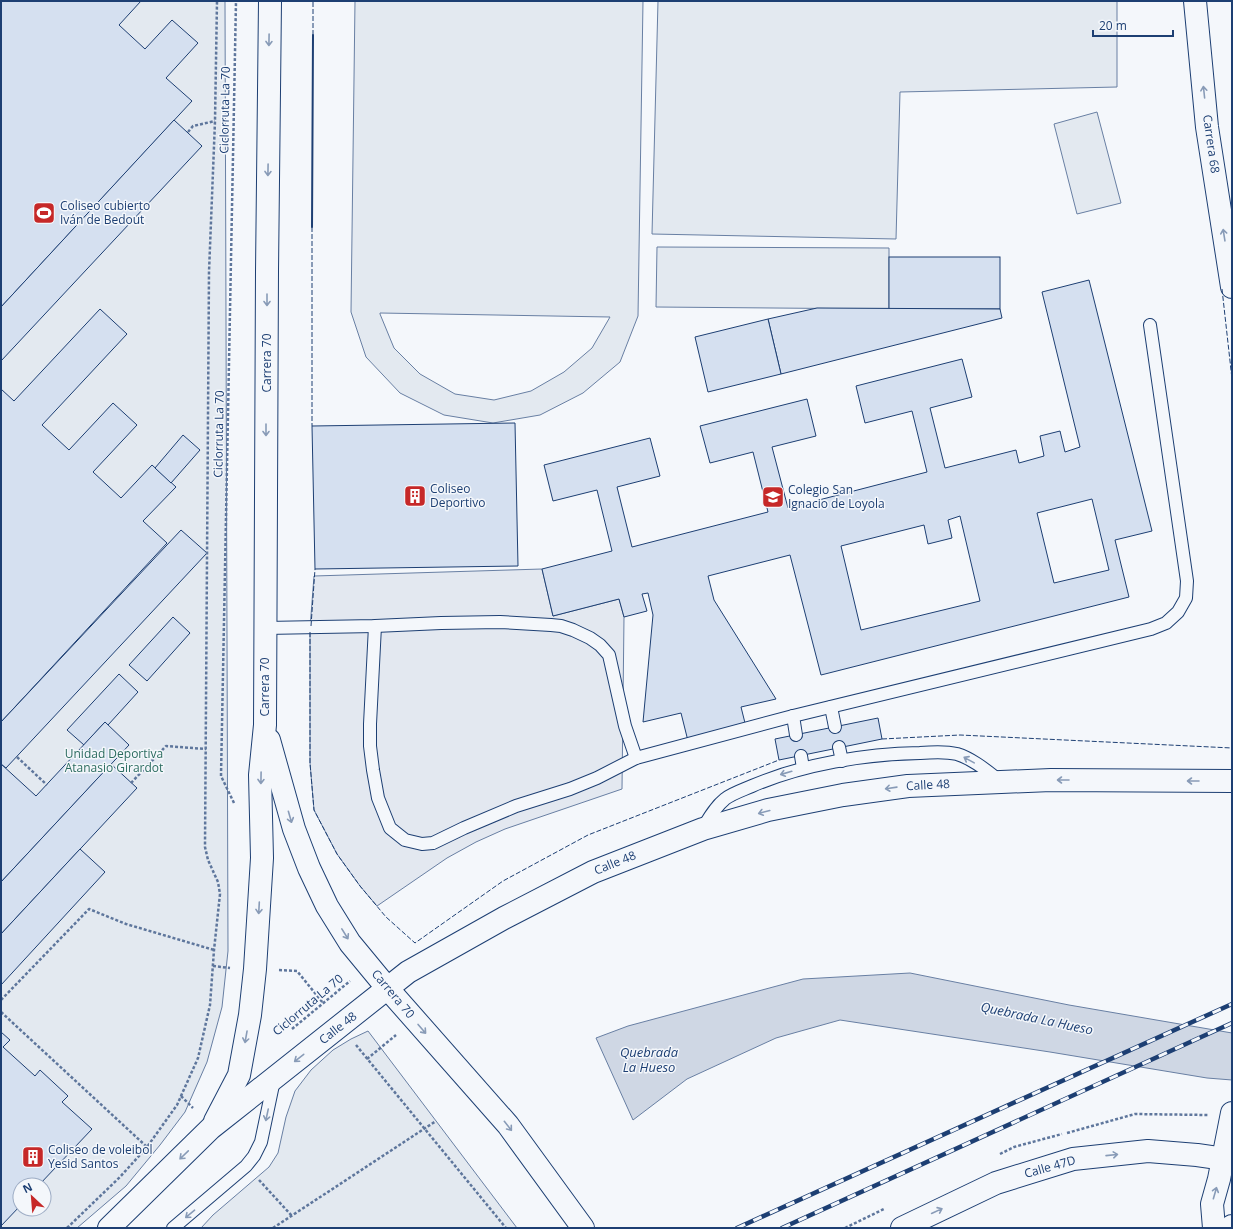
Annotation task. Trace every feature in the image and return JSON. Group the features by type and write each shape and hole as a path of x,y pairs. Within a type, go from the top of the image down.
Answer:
{"street":[{"name":"Carrera 70","path":"212,1128 239,1075 250,1015 255,969 262,858 260,775 265,725 270,1"},
{"name":"Carrera 68","path":"1195,1 1207,127 1232,287"},
{"name":"Carrera 70","path":"265,725 294,829 309,868 327,906 350,943 388,989 508,1125 583,1228"},
{"name":"Calle 48","path":"109,1228 212,1128 275,1076 341,1026 408,972 504,918 593,872 703,829 768,810 843,795 908,786 1051,780 1232,781"},
{"path":"1214,1228 1212,1204 1219,1179 1228,1160 1232,1113"},
{"name":"Calle 47D","path":"902,1228 996,1183 1073,1159 1148,1151 1197,1155 1228,1160"}],"lane":[{"path":"375,626 370,746 372,770 378,798 390,828 405,840 422,844 433,843 516,806 570,789 597,778 636,758 793,716 1151,629 1166,623 1178,612 1186,598 1187,580 1150,325"},
{"path":"265,628 375,626 441,622 500,622 561,626 590,638 600,645 609,655 625,726 636,758"},
{"path":"831,707 835,727"},
{"path":"793,716 796,735"},
{"path":"839,747 842,761"},
{"path":"703,829 716,808 725,799 738,792 772,777 803,768 842,761 909,753 941,752 955,754 973,762 1001,782"},
{"path":"801,756 803,768"},
{"path":"173,1228 246,1166 254,1156 261,1142 275,1076"}],"path":[{"path":"67,1228 120,1178 147,1147 177,1105 198,1058 210,1005 220,894 218,882 208,860 205,847 210,272 217,1"},
{"name":"Ciclorruta La 70","path":"235,804 221,776 236,1"},
{"path":"188,132 193,126 215,121"},
{"path":"131,783 166,746 206,749"},
{"path":"17,757 47,785"},
{"path":"1,1000 89,909 126,924 214,950"},
{"name":"Ciclorruta La 70","path":"287,1034 368,965"},
{"path":"213,966 297,971 506,1228"},
{"path":"1,1012 147,1147"},
{"path":"273,1228 436,1121"},
{"path":"246,1166 292,1216"}],"green space":[{"name":"Unidad Deportiva Atanasio Girardot","path":"1,1 225,1 228,951 222,1007 207,1062 185,1112 126,1186 77,1228 1,1228"},
{"path":"355,1 643,1 638,316 620,362 583,393 540,415 493,423 444,415 400,393 366,357 351,312","holes":["380,313 610,317 592,348 564,372 531,391 494,400 455,394 420,374 394,348"]},
{"path":"658,1 1117,1 1117,87 900,92 896,239 652,234"},
{"path":"1097,112 1121,203 1077,214 1054,124"},
{"path":"657,247 889,248 889,309 656,307"},
{"path":"368,1031 517,1228 201,1228 213,1215 269,1167 278,1153 286,1117 295,1091 311,1070 333,1050"}],"shaded area":[{"path":"542,569 553,616 619,599 624,617 622,789 505,829 476,842 447,858 377,906 360,886 337,854 314,810 310,763 310,628 314,576"}],"water":[{"name":"Quebrada La Hueso","path":"910,973 1069,1005 1232,1033 1232,1080 1207,1078 840,1020 776,1038 687,1079 633,1120 596,1038 628,1026 803,979"}],"building":[{"name":"Coliseo cubierto Iván de Bedout","path":"1,1 141,1 119,25 145,49 172,20 198,43 166,78 192,101 1,307"},
{"path":"174,120 202,146 1,361 1,307"},
{"path":"889,257 1000,257 1000,309 889,309"},
{"path":"1089,280 1152,531 1115,540 1129,597 821,675 790,555 708,576 714,600 776,699 741,707 746,727 688,741 681,713 643,722 653,615 648,593 642,594 647,611 624,617 619,599 553,616 542,569 612,551 597,490 553,501 544,465 650,438 660,476 617,487 632,547 768,512 753,452 710,463 700,426 807,399 816,436 772,447 788,508 927,472 912,411 865,423 856,386 962,359 972,397 930,408 945,468 1016,450 1019,463 1044,456 1040,436 1060,431 1065,452 1080,447 1042,292","holes":["1092,499 1109,570 1054,583 1037,513","960,516 980,601 861,630 841,546 924,525 928,544 952,538 948,520"]},
{"path":"817,308 1000,309 1002,318 781,374 768,319"},
{"path":"100,309 127,334 42,425 69,450 113,403 137,425 93,472 121,498 152,465 176,487 143,521 167,543 1,722 1,389 14,401"},
{"path":"768,319 781,374 708,392 695,337"},
{"name":"Coliseo Deportivo","path":"515,423 518,566 315,569 312,426"},
{"path":"183,435 200,450 171,483 155,468"},
{"path":"181,530 207,553 6,768 1,764 1,722"},
{"path":"173,617 190,633 147,681 129,665"},
{"path":"119,674 138,692 108,725 105,722 84,745 67,730"},
{"path":"878,718 882,739 779,760 775,739"},
{"path":"105,722 129,745 1,882 1,764 36,796"},
{"path":"111,764 137,788 1,934 1,882"},
{"path":"80,849 105,872 1,985 1,934"},
{"name":"Coliseo de voleibol Yesid Santos","path":"1,1032 10,1040 3,1047 35,1076 40,1070 68,1096 62,1102 92,1129 47,1177 12,1177 12,1214 1,1226"}],"railway":[{"path":"737,1228 1232,1004"},
{"path":"782,1228 1232,1023"}],"fence":[{"path":"313,1 313,35"},
{"path":"312,227 312,426"},
{"path":"1222,289 1232,379"},
{"path":"311,626 315,569"},
{"path":"310,632 310,763 314,810 337,854 360,886 386,917 415,943 503,881 588,835 779,760"},
{"path":"882,739 960,735 1232,748"}],"wall":[{"path":"312,227 313,35"}],"place":[{"name":"Coliseo cubierto Iván de Bedout","path":"44,213"},
{"name":"Coliseo Deportivo","path":"415,496"},
{"name":"Colegio San Ignacio de Loyola","path":"773,497"},
{"name":"Coliseo de voleibol Yesid Santos","path":"33,1157"}]}
